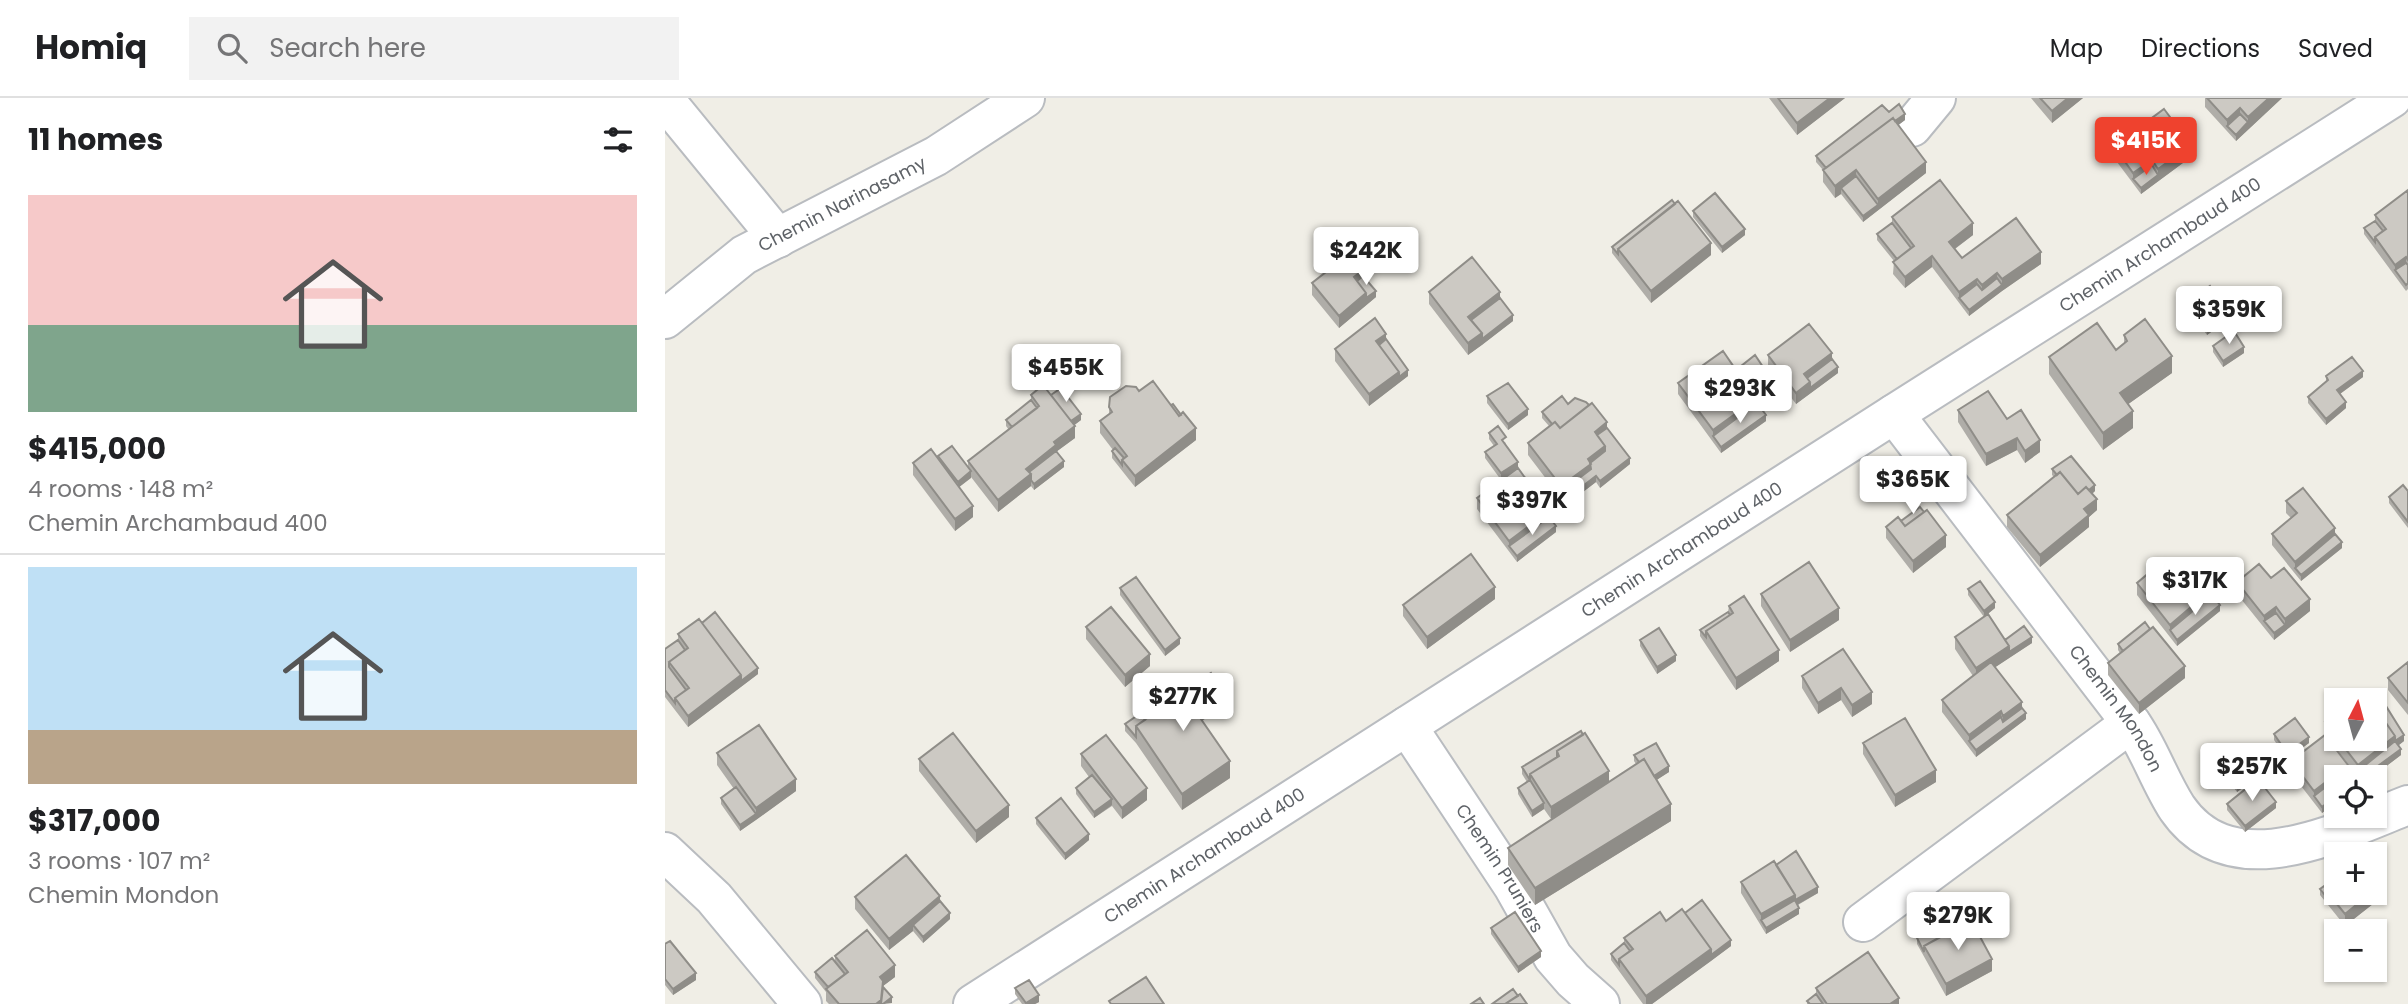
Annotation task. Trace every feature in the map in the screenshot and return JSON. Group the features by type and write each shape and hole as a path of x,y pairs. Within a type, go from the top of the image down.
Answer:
{"street":[{"name":"Chemin Narinasamy","path":"665,319 744,256 936,156 1025,98"},
{"name":"Chemin Archambaud 400","path":"973,1004 2392,98"},
{"path":"665,100 778,238"},
{"name":"Chemin Mondon","path":"1894,414 2131,723 2178,810 2212,841 2236,848 2262,849 2313,841 2408,805"},
{"path":"1863,922 2131,723"},
{"name":"Chemin Pruniers","path":"1407,726 1513,886 1553,957 1573,980 1600,1004"},
{"path":"665,852 714,898 802,1004"}],"building":[{"path":"1778,98 1830,98 1797,123"},
{"path":"2040,98 2068,98 2052,111"},
{"path":"2207,98 2269,98 2248,117 2240,108 2227,120"},
{"path":"1899,104 1905,114 1895,121 1893,118 1826,168 1816,156 1882,105 1889,112"},
{"path":"2164,109 2191,145 2158,169 2152,160 2133,173 2114,146"},
{"path":"2240,114 2248,122 2236,135 2227,126"},
{"path":"1893,118 1926,162 1878,199 1856,170 1835,186 1823,170"},
{"path":"2152,165 2158,175 2141,188 2133,179"},
{"path":"1856,176 1878,205 1863,216 1841,188"},
{"path":"1940,180 1973,223 1949,242 1962,258 2016,218 2041,252 2002,279 1997,273 1982,285 1977,279 1959,292 1932,256 1905,277 1893,262 1914,246 1892,217"},
{"path":"2408,190 2408,260 2406,257 2395,265 2375,237 2386,229 2375,215"},
{"path":"1715,193 1745,229 1722,247 1693,211"},
{"path":"1672,200 1675,204 1618,249 1618,254 1612,247"},
{"path":"1678,201 1711,243 1651,291 1618,249"},
{"path":"2375,221 2383,231 2375,237 2375,242 2364,228"},
{"path":"1892,223 1911,248 1897,259 1877,234"},
{"path":"1349,254 1363,270 1354,277 1366,293 1339,316 1312,283"},
{"path":"1472,257 1500,292 1468,317 1482,333 1468,343 1429,292"},
{"path":"2406,263 2408,283 2406,285 2395,270"},
{"path":"1363,276 1376,291 1366,298 1366,293 1357,281"},
{"path":"1997,278 2002,285 1969,310 1959,298 1977,284 1982,290"},
{"path":"2210,286 2229,313 2207,329 2188,302"},
{"path":"1500,298 1513,315 1482,339 1482,333 1471,320"},
{"path":"1375,318 1386,334 1376,341 1399,372 1369,394 1335,349"},
{"path":"2145,319 2172,356 2120,393 2133,411 2103,433 2049,357 2097,323 2116,350 2127,341 2124,335"},
{"path":"1809,324 1832,353 1804,374 1810,382 1796,393 1768,355"},
{"path":"2234,331 2244,347 2223,361 2213,346"},
{"path":"1386,339 1408,370 1399,377 1399,372 1379,345"},
{"path":"1723,351 1736,370 1755,355 1775,385 1713,430 1678,383"},
{"path":"2352,357 2363,371 2337,390 2346,402 2326,419 2308,397 2328,380 2326,376"},
{"path":"1832,359 1838,367 1810,388 1807,378"},
{"path":"1153,381 1179,416 1183,412 1196,428 1135,476 1122,460 1127,456 1100,421 1112,412 1109,407 1110,397 1126,386 1136,387 1139,391"},
{"path":"1508,383 1528,409 1508,424 1487,396"},
{"path":"1043,385 1075,426 1026,469 1031,474 998,500 968,461 1039,406 1031,395"},
{"path":"1061,388 1081,414 1071,421 1051,395"},
{"path":"1988,391 2007,419 2021,410 2040,440 2025,451 2017,438 1986,454 1958,410"},
{"path":"1562,396 1568,404 1575,398 1589,405 1560,428 1555,422 1552,424 1542,412"},
{"path":"1031,400 1037,408 1012,427 1006,420"},
{"path":"1592,403 1607,422 1595,432 1605,446 1588,459 1591,464 1561,486 1528,443 1555,422 1560,428"},
{"path":"1757,403 1766,415 1721,447 1713,436"},
{"path":"1498,426 1506,437 1502,440 1518,462 1501,473 1485,452 1497,444 1489,433"},
{"path":"1607,428 1630,458 1600,481 1596,476 1566,499 1561,492 1591,469 1590,463 1605,451 1605,446 1597,435"},
{"path":"952,446 971,471 958,482 938,456"},
{"path":"1115,448 1124,458 1122,465 1112,451"},
{"path":"931,449 973,506 955,519 913,463"},
{"path":"1056,451 1064,461 1034,484 1029,472"},
{"path":"2071,456 2095,485 2089,490 2086,487 2078,494 2060,472 2057,475 2052,469"},
{"path":"1518,468 1549,511 1509,541 1477,498"},
{"path":"2060,472 2078,494 2086,487 2097,499 2084,509 2089,515 2040,555 2007,515"},
{"path":"2403,485 2408,491 2408,522 2389,497"},
{"path":"2303,488 2335,528 2295,562 2272,534 2297,513 2286,501"},
{"path":"1920,507 1924,512 1905,526 1901,521"},
{"path":"1927,510 1946,535 1913,561 1886,527 1898,517 1905,526"},
{"path":"1549,517 1556,526 1517,556 1509,546"},
{"path":"2335,534 2342,542 2301,575 2295,568"},
{"path":"1471,554 1495,587 1427,637 1403,605"},
{"path":"1809,562 1839,608 1790,640 1761,594"},
{"path":"2191,563 2212,589 2170,625 2137,583 2150,572 2162,586"},
{"path":"2259,564 2271,578 2284,568 2310,599 2285,619 2276,607 2264,616 2237,582"},
{"path":"1136,577 1180,638 1165,650 1120,588"},
{"path":"1980,581 1995,602 1984,611 1968,589"},
{"path":"2212,595 2220,605 2177,640 2170,630"},
{"path":"1744,596 1779,650 1736,678 1706,631 1733,613 1729,606"},
{"path":"1111,607 1150,654 1125,675 1086,627"},
{"path":"715,612 758,668 741,681 741,675 702,623"},
{"path":"1728,612 1730,615 1706,631 1706,637 1700,630"},
{"path":"2276,613 2285,625 2274,633 2264,621"},
{"path":"1988,614 2009,646 1976,668 1955,637"},
{"path":"699,619 741,675 688,716 675,698 689,688 669,662 688,648 678,634"},
{"path":"2145,622 2150,629 2123,651 2118,644"},
{"path":"2024,626 2032,637 2009,652 2005,640"},
{"path":"2153,627 2185,666 2139,703 2108,663"},
{"path":"1659,628 1676,655 1657,667 1640,640"},
{"path":"678,640 685,650 669,662 669,667 686,690 675,698 675,703 665,690 665,649"},
{"path":"1843,649 1872,692 1852,705 1841,688 1818,703 1802,676"},
{"path":"1991,662 2022,702 2003,716 2001,711 1969,735 1942,700"},
{"path":"2408,662 2408,703 2388,678"},
{"path":"1211,673 1222,690 1194,709 1230,761 1182,794 1136,726 1150,716 1141,703 1175,680 1183,692"},
{"path":"2022,708 2026,713 1976,750 1969,741 2001,717 2003,722"},
{"path":"2387,708 2404,735 2395,741 2395,736 2387,724"},
{"path":"1141,713 1145,720 1136,726 1136,737 1125,724"},
{"path":"1905,718 1936,770 1895,795 1863,743"},
{"path":"2295,718 2309,737 2287,753 2274,734"},
{"path":"2387,724 2395,736 2387,742"},
{"path":"759,725 796,779 756,808 717,753"},
{"path":"1581,731 1583,735 1557,751 1557,757 1530,774 1530,780 1522,767"},
{"path":"953,733 1009,805 976,831 919,759"},
{"path":"1585,733 1609,771 1551,807 1530,774 1559,756 1557,751"},
{"path":"1106,735 1147,788 1122,808 1081,754"},
{"path":"2324,736 2324,751 2337,751 2348,765 2324,765 2324,783 2314,791 2291,761"},
{"path":"2395,741 2401,749 2379,765 2365,765 2383,751 2387,751 2387,747"},
{"path":"1656,743 1669,766 1654,776 1644,759 1639,762 1634,755"},
{"path":"2347,751 2376,751 2358,765"},
{"path":"1644,759 1671,804 1535,888 1508,848"},
{"path":"2244,761 2254,774 2237,786 2227,773"},
{"path":"1092,775 1112,799 1094,812 1076,788"},
{"path":"2258,779 2276,802 2245,826 2227,804"},
{"path":"1530,780 1544,803 1532,811 1518,788"},
{"path":"736,787 756,814 740,825 721,798"},
{"path":"2324,788 2324,805 2322,807 2314,796"},
{"path":"1061,798 1089,834 1065,854 1036,818"},
{"path":"1796,851 1818,887 1795,900 1795,895 1776,865"},
{"path":"906,855 940,896 889,939 855,897"},
{"path":"1774,861 1795,895 1761,914 1741,882"},
{"path":"1702,900 1731,940 1711,955 1711,949 1685,913"},
{"path":"1795,900 1799,908 1766,928 1761,920"},
{"path":"940,901 950,913 923,937 913,925"},
{"path":"2338,905 2356,905 2345,914"},
{"path":"1682,909 1711,949 1646,996 1619,959 1633,949 1624,938 1660,912 1666,921"},
{"path":"1515,912 1541,951 1518,967 1491,928"},
{"path":"1963,913 1968,922 1924,946 1924,952 1917,938"},
{"path":"1971,920 1992,959 1946,984 1924,946"},
{"path":"867,930 895,965 880,977 883,981 881,1000 876,1004 839,1004 826,989 848,972 835,956"},
{"path":"670,941 696,973 673,989 665,979 665,944"},
{"path":"1624,943 1630,951 1619,959 1619,965 1611,954"},
{"path":"1868,952 1899,998 1890,1004 1827,1004 1816,988"},
{"path":"832,958 845,974 828,987 815,972"},
{"path":"1146,977 1164,1004 1111,1004 1109,1001"},
{"path":"1029,980 1039,995 1026,1003 1015,988"},
{"path":"883,987 892,997 881,1004"},
{"path":"1513,989 1518,996 1505,1004 1492,1004"},
{"path":"1520,994 1527,1004 1505,1004"},
{"path":"1816,994 1823,1004 1810,1004 1807,1001"},
{"path":"1480,998 1484,1004 1471,1004"}]}
